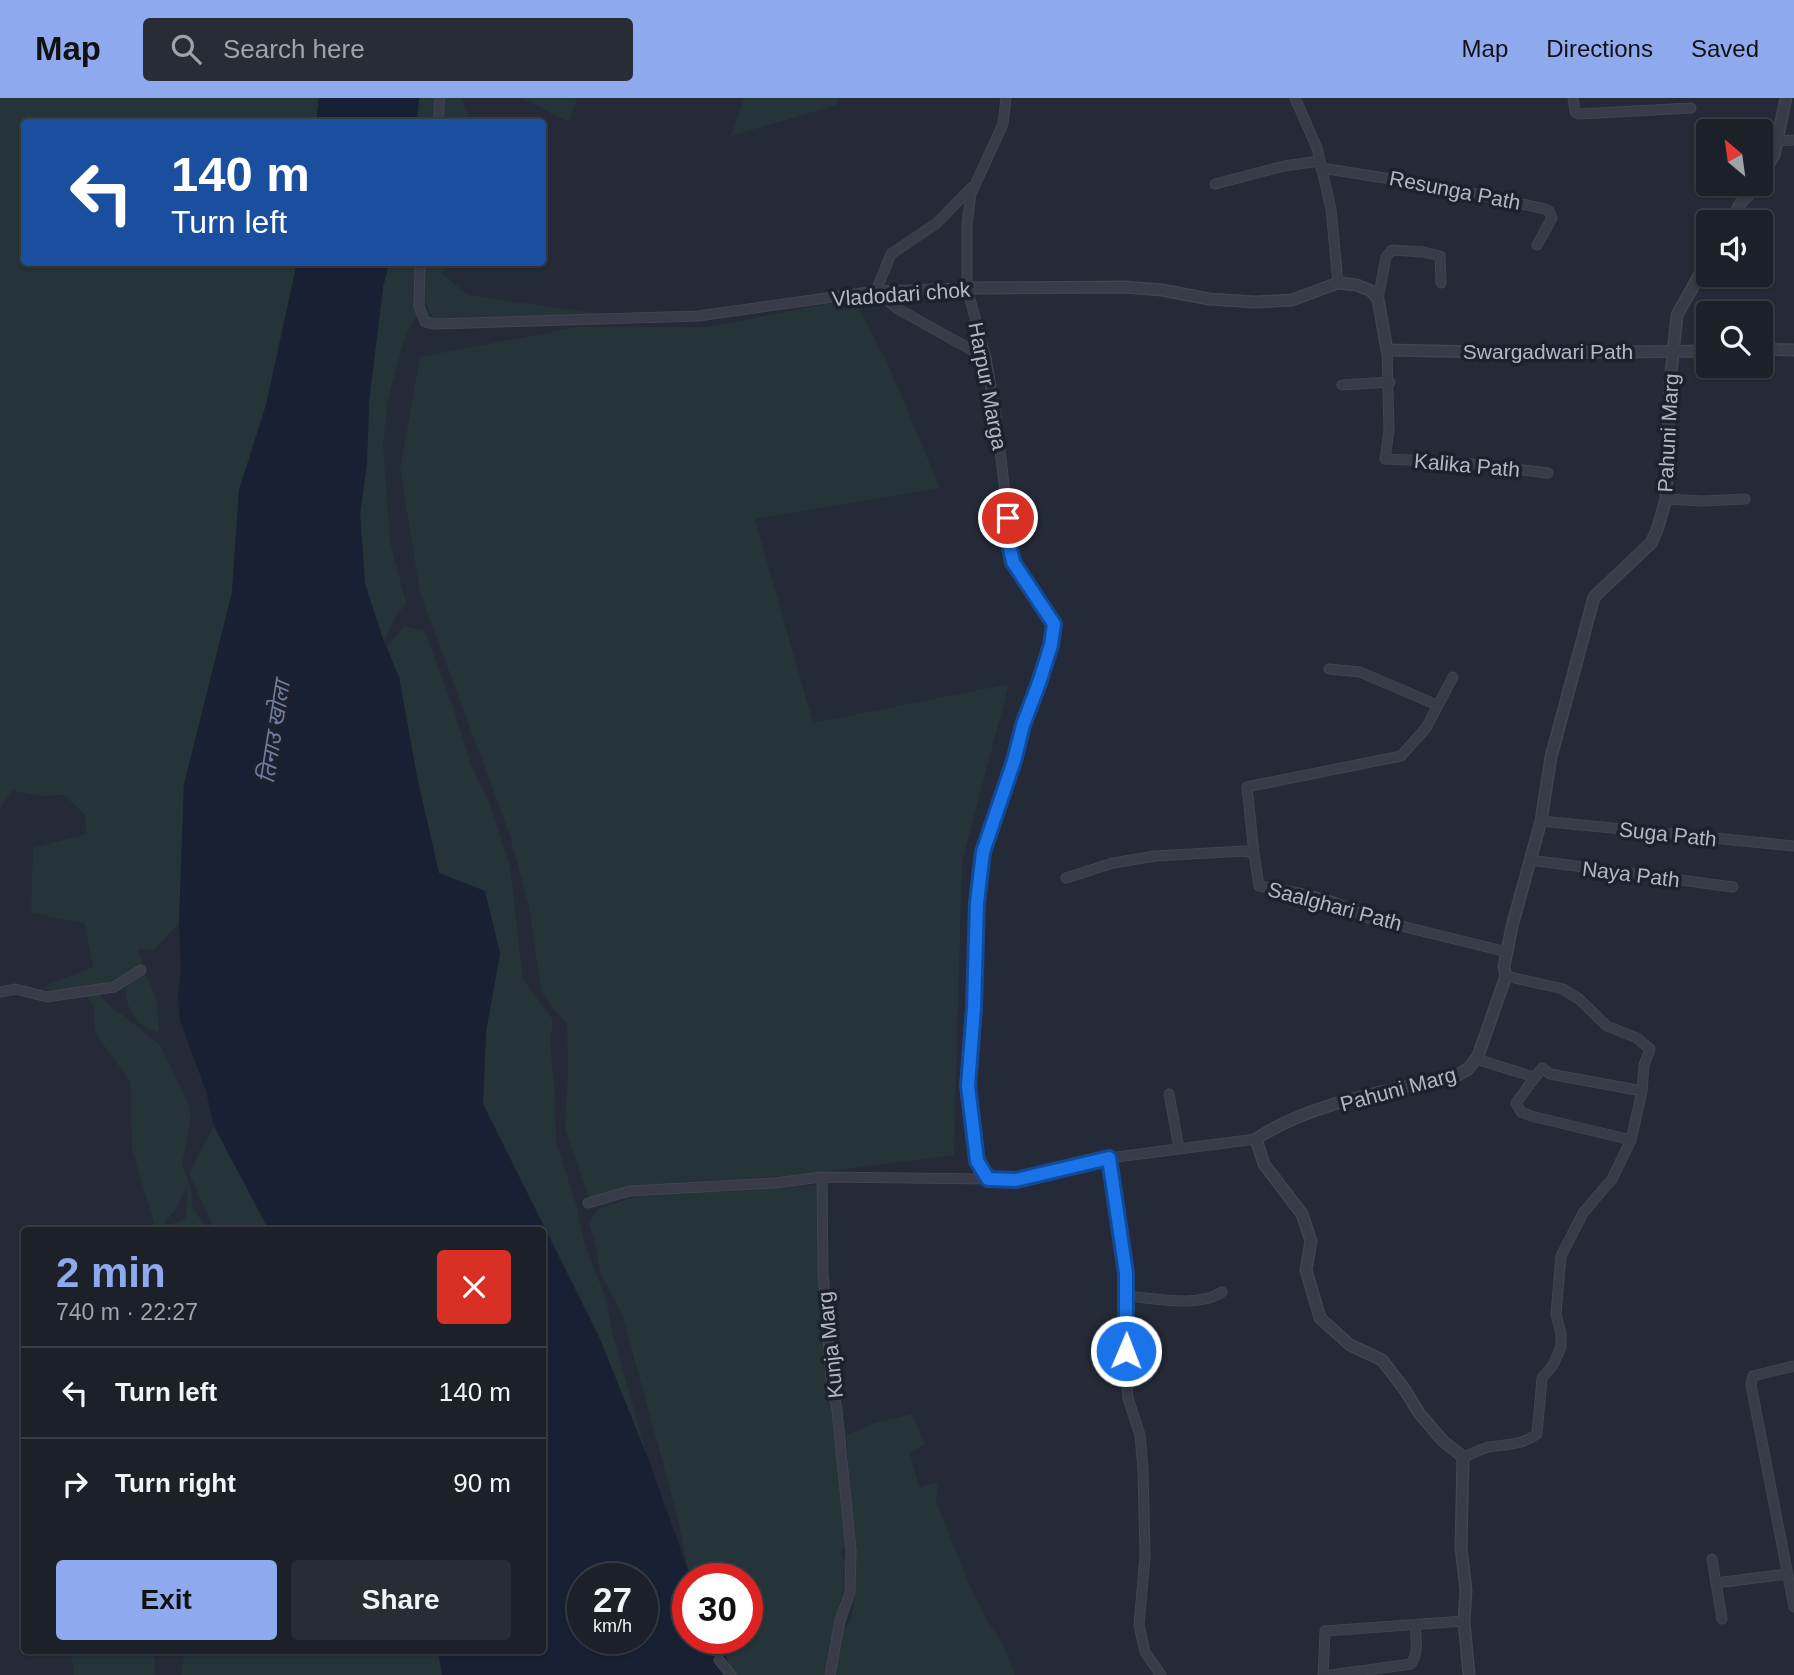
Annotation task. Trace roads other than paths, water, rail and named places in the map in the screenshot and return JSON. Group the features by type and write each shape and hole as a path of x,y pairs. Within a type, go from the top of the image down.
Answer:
{"street":[{"path":"438,119 440,98"},
{"name":"Harpur Marga","path":"988,1179 977,1161 968,1086 974,1008 977,903 983,852 1043,671 1054,624 1013,562 986,358 967,288 967,224 971,194 1003,124 1006,98"},
{"path":"1295,98 1317,148 1331,209 1338,283 1357,285 1371,291 1378,299"},
{"path":"1573,98 1575,112 1578,114 1691,108"},
{"path":"1773,157 1786,98"},
{"path":"1777,141 1794,140"},
{"path":"1215,184 1284,166 1320,164"},
{"name":"Resunga Path","path":"1320,164 1545,209 1552,218 1537,245"},
{"path":"977,182 937,223 891,254 876,291 898,309 986,358"},
{"path":"1342,385 1390,382 1378,299 1388,253 1397,249 1440,256 1441,283"},
{"name":"Vladodari chok","path":"419,266 419,307 425,322 436,324 698,316 876,291 967,288 1124,286 1209,299 1254,302 1292,300 1338,283"},
{"name":"Pahuni Marg","path":"1256,1139 1278,1125 1308,1114 1353,1100 1454,1077 1468,1069 1476,1059 1506,976 1504,967 1507,952 1541,821 1551,757 1575,673 1589,609 1594,597 1651,543 1666,499 1677,315 1696,281"},
{"path":"1773,349 1794,350"},
{"name":"Swargadwari Path","path":"1387,350 1696,351"},
{"name":"Kalika Path","path":"1390,382 1390,431 1385,459 1455,462 1549,472"},
{"path":"1666,499 1745,499"},
{"path":"1329,669 1360,672 1437,705"},
{"path":"1254,853 1247,788 1401,756 1426,728 1453,677"},
{"name":"Suga Path","path":"1541,821 1794,846"},
{"name":"Saalghari Path","path":"1066,878 1113,863 1155,856 1244,851 1254,853 1259,886 1333,902 1364,916 1507,952"},
{"name":"Naya Path","path":"1530,860 1733,887"},
{"path":"0,992 16,989 47,997 67,994 114,986 141,970"},
{"path":"1463,1457 1488,1447 1516,1444 1537,1434 1542,1378 1561,1347 1556,1314 1561,1256 1583,1213 1612,1179 1631,1140 1642,1091 1644,1065 1650,1049 1644,1041 1607,1026 1579,999 1563,989 1506,976"},
{"path":"1476,1059 1534,1077"},
{"path":"1631,1140 1521,1112 1516,1102 1542,1068 1550,1074 1642,1091"},
{"path":"1169,1094 1178,1148"},
{"path":"588,1203 630,1191 774,1183 822,1177 1016,1180 1109,1158 1256,1139 1264,1164 1303,1214 1311,1241 1306,1270 1320,1318 1350,1345 1382,1360 1419,1413 1443,1441 1463,1457"},
{"path":"1109,1158 1124,1249 1125,1369 1128,1398 1140,1435 1146,1521 1139,1625 1145,1652 1161,1675"},
{"name":"Kunja Marg","path":"822,1177 824,1281 831,1377 837,1410 850,1550 850,1591 840,1620 830,1675"},
{"path":"1126,1296 1197,1300 1211,1299 1222,1292"},
{"path":"1794,1366 1758,1373 1753,1376 1751,1385 1794,1607"},
{"path":"1463,1457 1461,1548 1466,1590 1464,1621 1469,1675"},
{"path":"1712,1559 1722,1619"},
{"path":"1716,1583 1787,1574"},
{"path":"1323,1675 1325,1631 1464,1621"},
{"path":"1331,1675 1411,1664 1415,1658 1415,1625"},
{"path":"719,1660 731,1675"}],"water":[{"path":"319,98 419,98 417,119 316,119"},
{"name":"तिनाउ खोला","path":"296,266 388,266 383,287 369,402 367,462 360,514 365,584 399,677 417,777 439,873 485,891 500,954 486,1031 483,1104 544,1227 267,1227 214,1126 206,1091 180,1021 179,923 184,784 232,592 239,490 266,405"},
{"path":"546,1231 599,1337 648,1458 686,1563 672,1563 672,1654 726,1654 731,1675 442,1675 439,1654 546,1654"}]}
